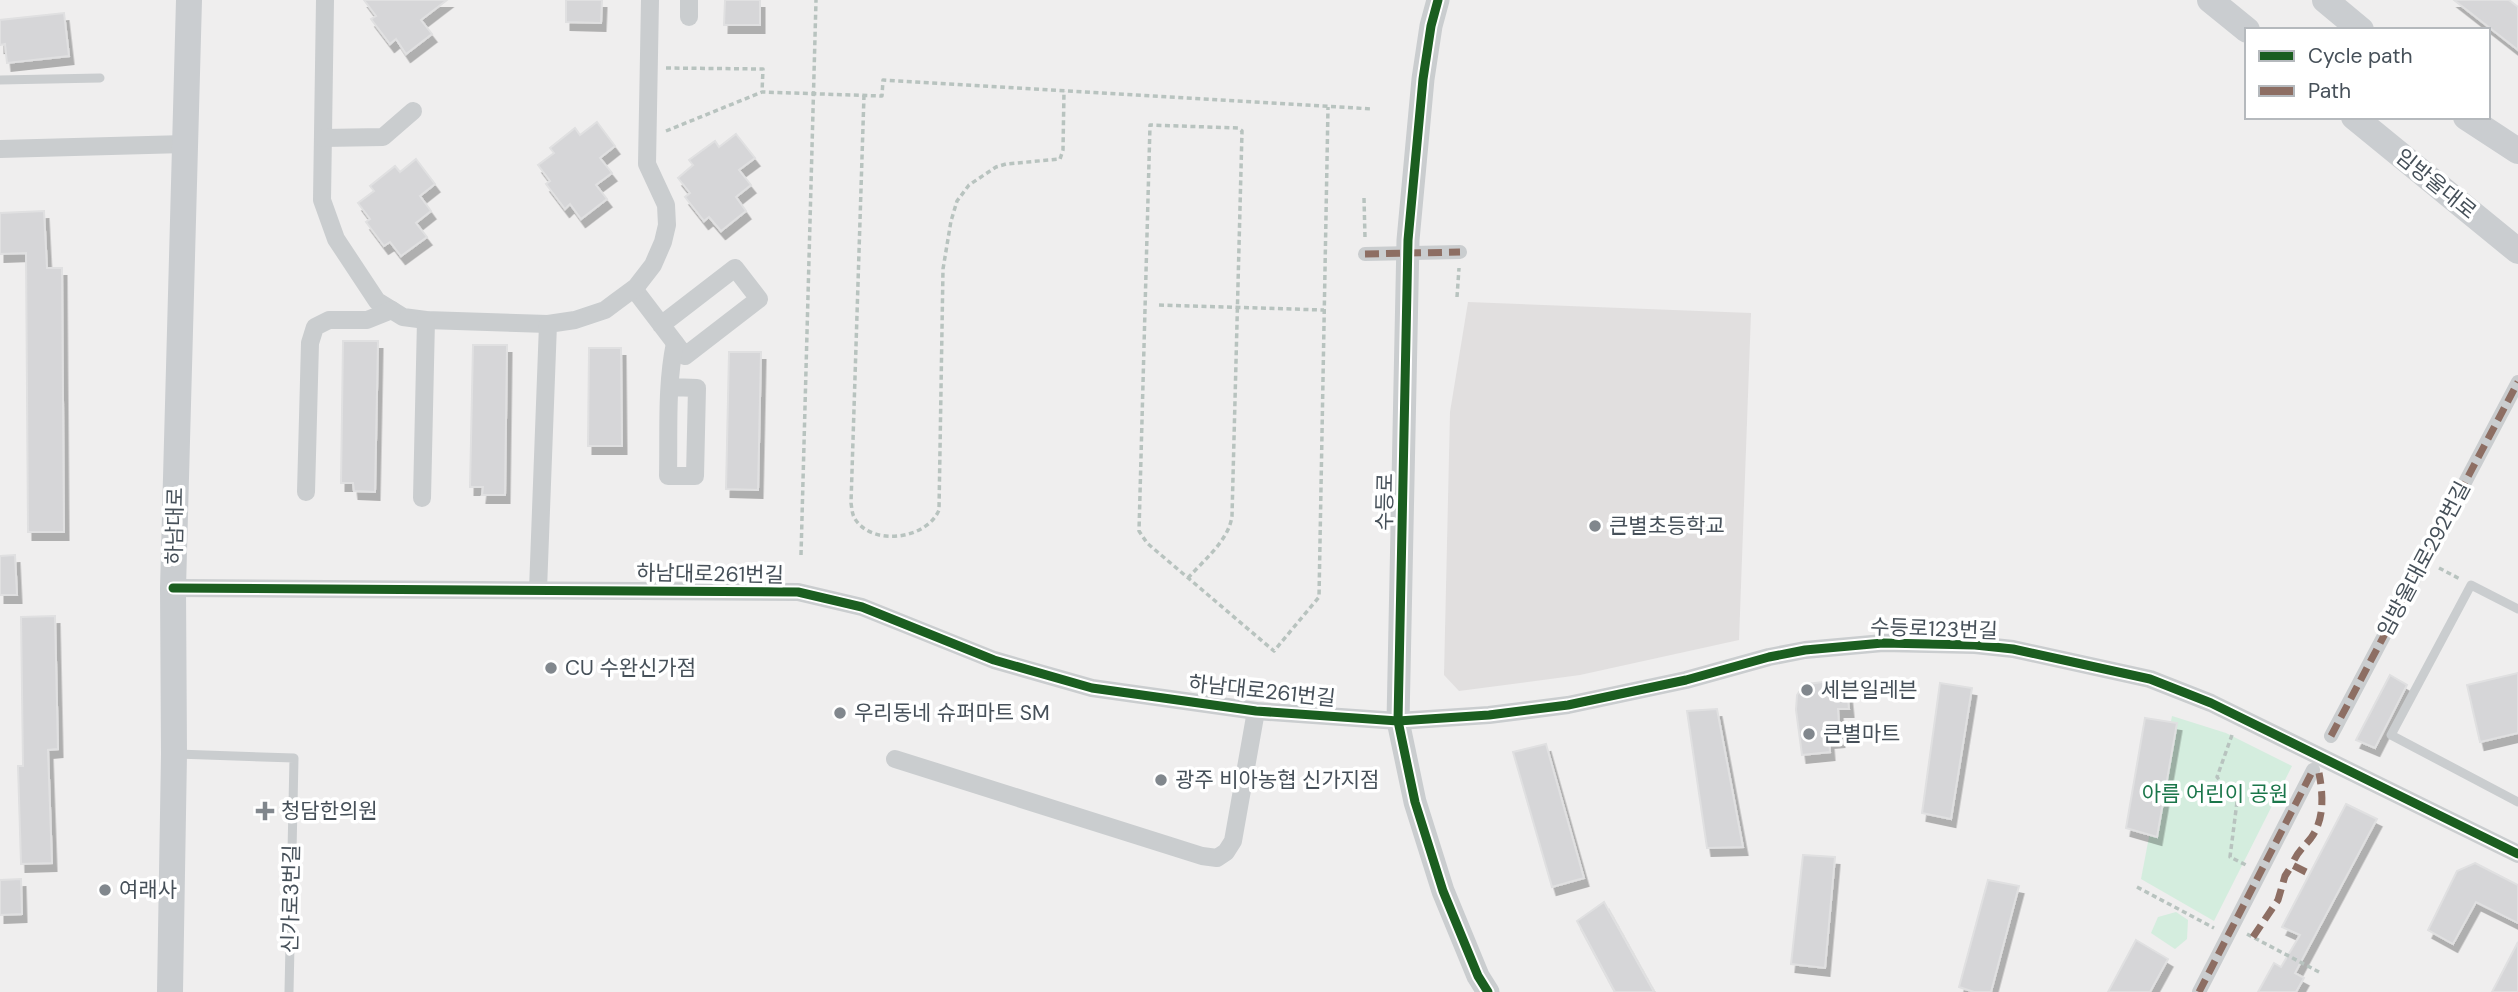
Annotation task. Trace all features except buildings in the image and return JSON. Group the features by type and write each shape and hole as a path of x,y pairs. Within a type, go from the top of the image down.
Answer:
{"main road":[{"name":"하남대로","path":"170,992 174,754 173,588 189,0"},
{"path":"2210,0 2245,28"},
{"path":"2325,0 2359,28"},
{"name":"임방울대로","path":"2356,119 2518,251"},
{"path":"2469,119 2518,151"}],"street":[{"path":"325,0 321,200 336,239 377,301 403,317 548,324 575,320 605,310 634,289 653,265 663,242 667,225 666,205 647,164 650,0"},
{"name":"수등로","path":"1438,0 1423,79 1408,240 1398,721 1415,802 1443,891 1478,976 1488,992"},
{"path":"323,138 383,137 413,111"},
{"path":"0,149 185,145"},
{"path":"1365,254 1460,252"},
{"path":"634,289 661,325 685,356 759,299 735,268 661,325"},
{"path":"306,492 310,343 315,327 328,320 367,320 392,310"},
{"path":"422,498 426,320"},
{"path":"538,590 548,324"},
{"path":"670,387 697,388 695,476 668,476 670,367 675,343"},
{"name":"임방울대로292번길","path":"2331,736 2518,382"},
{"name":"하남대로261번길","path":"173,588 798,592 862,607 961,648 1058,679 1134,695 1256,711 1398,721"},
{"name":"수등로123번길","path":"1398,721 1489,715 1568,705 1686,680 1805,650 1883,643 1975,645 2012,649 2139,676 2211,703 2518,854"},
{"path":"895,759 1202,856 1217,858 1226,852 1233,841 1256,711"},
{"path":"2199,992 2313,770"}],"lane":[{"path":"0,80 100,78"},
{"path":"2518,609 2471,585 2391,735 2518,802"},
{"name":"신가로3번길","path":"174,754 294,758 289,992"}],"path":[{"path":"801,555 816,0"},
{"path":"649,68 763,69 762,92"},
{"path":"648,138 762,92 882,96 883,80 1372,109"},
{"path":"864,95 851,503 856,521 864,528 872,533 895,536 926,528 936,518 939,510 943,269 957,201 969,184 996,167 1060,159 1063,150 1064,91"},
{"path":"1188,578 1231,526 1242,131 1238,128 1150,125 1139,531 1147,543 1188,578 1274,651 1319,597 1328,107"},
{"path":"1364,198 1365,254"},
{"path":"1457,297 1460,252"},
{"path":"1159,305 1324,310"},
{"path":"2424,558 2471,585"},
{"path":"2234,730 2217,777 2237,802 2230,857 2260,873"},
{"path":"2137,887 2319,972"}],"shaded area":[{"name":"큰별초등학교","path":"1468,302 1751,313 1739,640 1580,675 1459,691 1444,675 1450,412"}],"green space":[{"name":"아름 어린이 공원","path":"2172,716 2226,733 2292,766 2214,921 2141,879"},
{"path":"2176,912 2188,920 2187,939 2175,949 2151,933 2158,917"}],"marked path":[{"path":"1365,254 1460,252"},
{"path":"2331,736 2518,382"},
{"path":"2199,992 2313,770"},
{"path":"2306,872 2292,865 2319,823 2322,798 2319,773"},
{"path":"2253,937 2278,900 2285,876 2292,865"}],"cycle path":[{"path":"1438,0 1423,79 1408,240 1398,721 1415,802 1443,891 1478,976 1488,992"},
{"path":"173,588 798,592 862,607 994,660 1092,688 1256,711 1398,721 1489,715 1568,705 1686,680 1805,650 1883,643 1975,645 2013,649 2150,679 2211,703 2518,854"}],"place":[{"name":"큰별초등학교","path":"1595,526"},
{"name":"CU 수완신가점","path":"551,668"},
{"name":"세븐일레븐","path":"1807,690"},
{"name":"우리동네 슈퍼마트 SM","path":"840,713"},
{"name":"큰별마트","path":"1809,734"},
{"name":"광주 비아농협 신가지점","path":"1161,780"},
{"name":"청담한의원","path":"265,811"},
{"name":"여래사","path":"105,890"}]}
